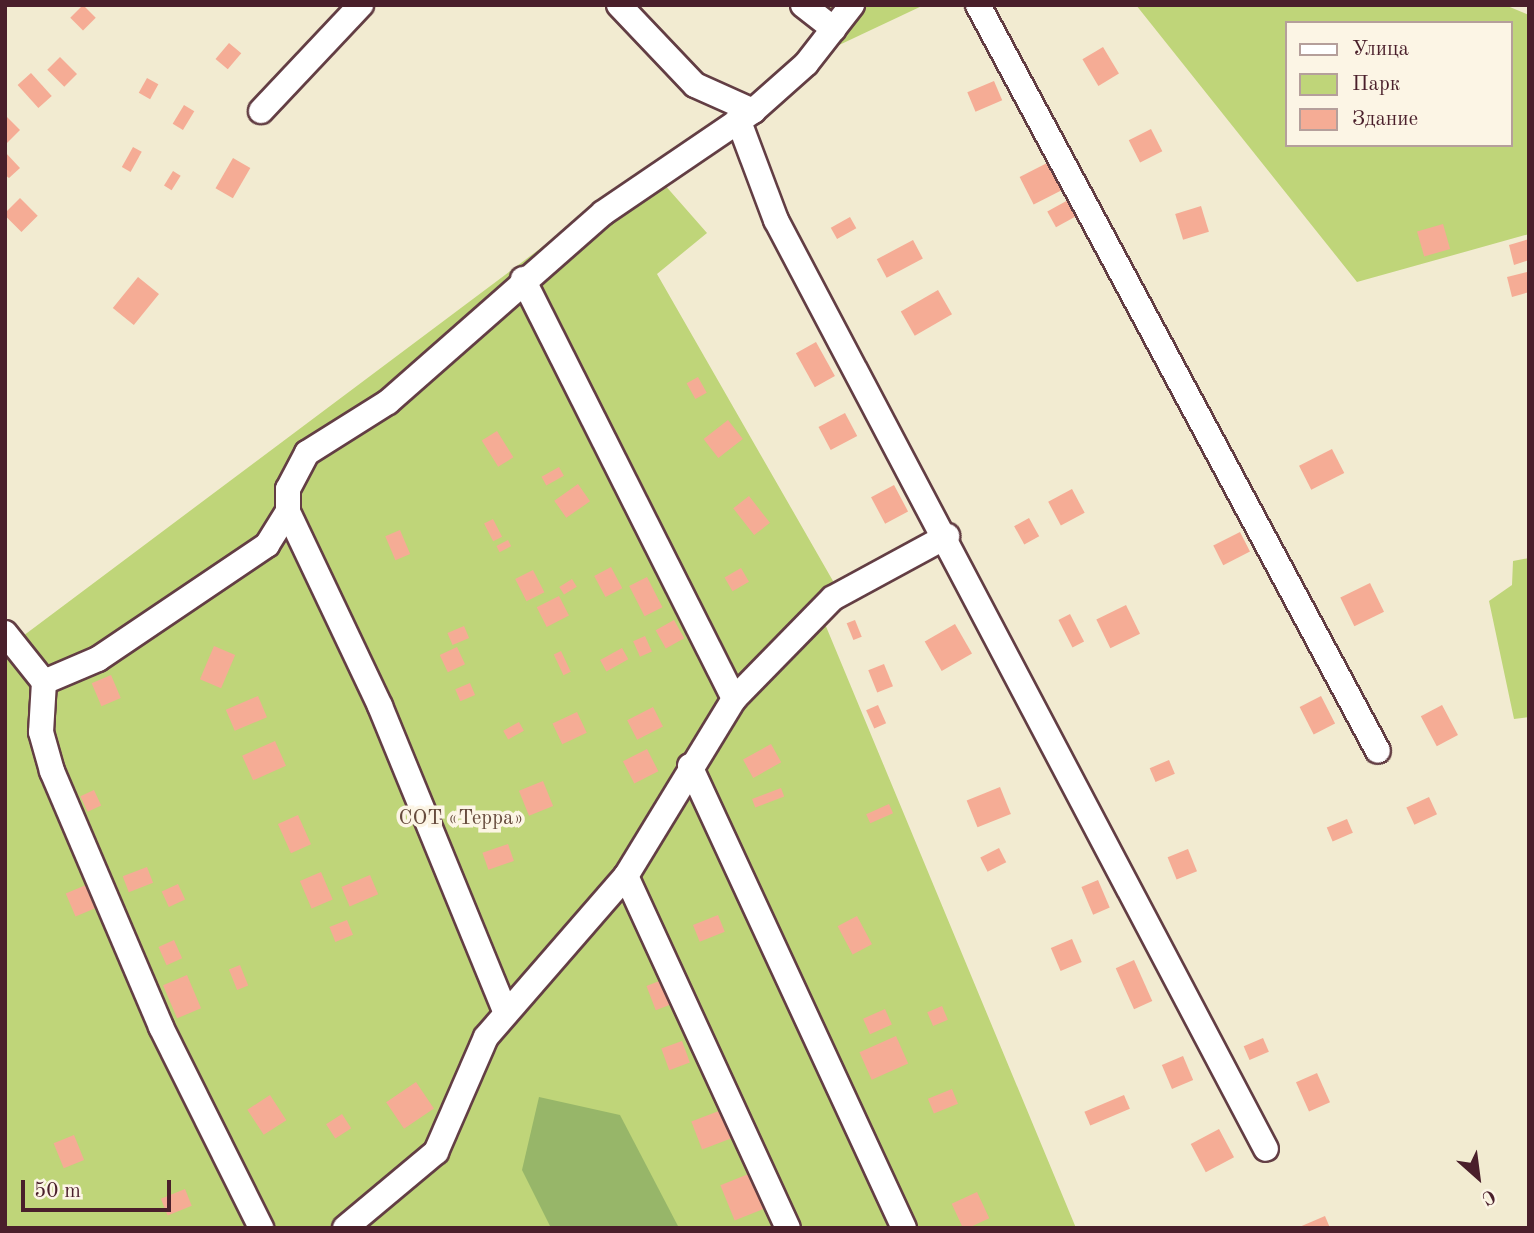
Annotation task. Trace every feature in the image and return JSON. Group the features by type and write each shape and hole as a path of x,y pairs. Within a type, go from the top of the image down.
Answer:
{"street":[{"path":"261,111 361,5"},
{"path":"619,5 695,85 746,115 776,220 947,536 1266,1149"},
{"path":"803,5 834,29"},
{"path":"505,1011 380,706 288,512 289,489 307,453 388,402 523,279 603,213 746,115 834,29 852,5"},
{"path":"978,5 1378,751"},
{"path":"523,279 734,699"},
{"path":"44,682 98,659 255,554 288,512"},
{"path":"345,1228 436,1152 471,1062 505,1011 626,876 690,766 734,699 833,598 947,536"},
{"path":"5,633 44,682 41,732 52,771 161,1027 261,1228"},
{"path":"690,766 904,1228"},
{"path":"626,876 788,1228"}],"green space":[{"path":"810,5 924,5 837,46"},
{"path":"1136,5 1505,5 1529,15 1529,234 1357,282"},
{"name":"СОТ «Терра»","path":"649,167 707,233 657,274 833,581 825,624 1076,1228 5,1228 5,618 23,636"},
{"path":"1529,558 1529,717 1514,719 1489,601 1512,585 1513,561"},
{"path":"539,1097 620,1115 679,1228 551,1228 522,1170"}],"building":[{"path":"83,5 96,18 83,30 70,18"},
{"path":"229,43 241,53 228,69 216,59"},
{"path":"1103,47 1119,74 1098,86 1082,59"},
{"path":"60,57 77,74 64,87 47,70"},
{"path":"31,73 52,96 38,108 18,85"},
{"path":"147,78 158,84 150,99 139,93"},
{"path":"994,81 1002,100 976,112 967,92"},
{"path":"184,105 194,111 183,130 173,124"},
{"path":"5,115 20,130 7,143 5,141"},
{"path":"1151,129 1162,151 1140,163 1129,140"},
{"path":"133,147 142,152 131,172 122,167"},
{"path":"5,152 20,168 9,178 5,175"},
{"path":"233,158 250,168 233,198 216,188"},
{"path":"1049,162 1063,190 1034,205 1020,177"},
{"path":"173,171 181,176 172,190 164,185"},
{"path":"20,198 38,216 21,232 5,216"},
{"path":"1070,199 1079,215 1056,227 1047,212"},
{"path":"1201,206 1209,232 1183,240 1175,214"},
{"path":"850,217 856,228 837,239 831,228"},
{"path":"1443,224 1450,249 1424,256 1417,231"},
{"path":"1529,239 1529,260 1514,265 1509,245"},
{"path":"913,240 923,259 887,278 877,259"},
{"path":"1527,272 1529,292 1512,297 1507,277"},
{"path":"138,277 159,294 134,325 113,308"},
{"path":"938,290 952,314 915,336 901,312"},
{"path":"816,342 835,376 815,387 796,353"},
{"path":"698,377 707,393 695,399 687,383"},
{"path":"845,413 857,436 831,450 819,427"},
{"path":"728,420 743,439 718,458 704,439"},
{"path":"497,431 513,457 498,467 482,441"},
{"path":"1332,449 1344,473 1311,490 1299,466"},
{"path":"559,467 564,476 546,485 542,477"},
{"path":"578,484 590,501 566,518 554,501"},
{"path":"894,485 908,511 885,524 871,497"},
{"path":"1072,489 1085,513 1061,526 1048,502"},
{"path":"749,496 770,523 754,535 733,508"},
{"path":"1029,518 1039,536 1024,545 1014,526"},
{"path":"493,519 502,537 493,541 484,524"},
{"path":"400,530 410,554 395,560 385,536"},
{"path":"1240,532 1250,552 1223,565 1213,546"},
{"path":"508,540 511,546 500,552 496,546"},
{"path":"611,567 622,588 605,597 594,576"},
{"path":"741,568 749,582 733,591 725,578"},
{"path":"533,570 544,592 527,601 515,579"},
{"path":"647,577 662,607 645,616 629,586"},
{"path":"572,579 577,587 564,595 559,587"},
{"path":"1370,583 1384,612 1354,626 1340,597"},
{"path":"559,596 569,616 547,627 537,607"},
{"path":"1126,605 1140,634 1110,648 1096,619"},
{"path":"1070,614 1084,642 1072,648 1058,620"},
{"path":"674,620 684,638 666,649 656,630"},
{"path":"855,620 862,637 853,640 847,623"},
{"path":"955,624 972,653 942,671 925,642"},
{"path":"464,626 469,638 453,645 447,633"},
{"path":"645,636 652,652 640,657 633,641"},
{"path":"214,646 235,655 221,688 200,679"},
{"path":"457,647 465,664 448,672 440,655"},
{"path":"622,648 628,659 606,671 600,660"},
{"path":"561,651 571,672 563,675 554,654"},
{"path":"884,664 893,686 877,693 868,670"},
{"path":"111,675 121,698 101,706 92,683"},
{"path":"470,683 475,695 460,701 455,689"},
{"path":"258,696 267,717 235,731 226,710"},
{"path":"1321,696 1335,724 1314,735 1300,707"},
{"path":"878,705 886,723 874,729 866,710"},
{"path":"1442,705 1458,735 1437,746 1421,716"},
{"path":"653,707 663,727 637,740 627,720"},
{"path":"577,712 587,733 562,744 553,723"},
{"path":"519,722 524,731 508,739 503,731"},
{"path":"275,741 286,766 253,780 242,756"},
{"path":"771,744 781,762 753,778 743,760"},
{"path":"647,749 658,771 634,784 623,761"},
{"path":"1169,760 1175,774 1156,782 1150,768"},
{"path":"543,781 553,806 529,816 519,791"},
{"path":"1000,787 1011,814 977,827 967,800"},
{"path":"781,788 784,796 755,808 752,799"},
{"path":"94,790 101,805 88,812 80,796"},
{"path":"1429,797 1437,814 1414,825 1406,808"},
{"path":"889,804 893,813 870,823 866,814"},
{"path":"298,815 311,844 291,853 278,824"},
{"path":"1347,819 1353,833 1333,841 1327,828"},
{"path":"508,844 514,861 488,870 482,853"},
{"path":"999,848 1006,862 988,872 980,858"},
{"path":"1188,849 1197,871 1177,879 1168,857"},
{"path":"147,867 153,883 129,892 123,876"},
{"path":"321,872 333,900 312,909 300,881"},
{"path":"370,875 378,894 350,906 341,887"},
{"path":"1098,880 1110,908 1093,915 1081,887"},
{"path":"178,884 185,899 169,907 162,892"},
{"path":"86,885 96,908 76,917 66,894"},
{"path":"718,915 725,932 700,942 693,925"},
{"path":"857,916 872,944 853,955 838,926"},
{"path":"347,920 353,935 335,942 329,927"},
{"path":"1072,939 1082,962 1061,971 1051,948"},
{"path":"174,940 182,958 167,965 158,947"},
{"path":"1134,960 1152,1001 1134,1009 1116,968"},
{"path":"240,965 248,985 237,990 229,969"},
{"path":"187,975 201,1008 177,1018 163,985"},
{"path":"667,978 676,1002 656,1010 646,986"},
{"path":"942,1006 948,1020 933,1026 927,1012"},
{"path":"885,1009 892,1025 870,1034 863,1019"},
{"path":"896,1036 908,1063 872,1080 859,1052"},
{"path":"1263,1038 1269,1052 1250,1060 1244,1046"},
{"path":"682,1041 690,1063 669,1070 661,1049"},
{"path":"1183,1056 1193,1080 1172,1089 1162,1065"},
{"path":"1317,1073 1330,1102 1309,1112 1296,1082"},
{"path":"416,1082 434,1109 404,1129 386,1102"},
{"path":"952,1089 958,1104 934,1114 928,1099"},
{"path":"270,1095 286,1120 264,1135 247,1110"},
{"path":"1124,1095 1130,1109 1090,1126 1084,1112"},
{"path":"724,1109 735,1137 702,1150 691,1122"},
{"path":"342,1114 351,1128 335,1139 326,1124"},
{"path":"1219,1129 1234,1157 1206,1172 1191,1144"},
{"path":"74,1135 84,1160 64,1168 54,1143"},
{"path":"751,1173 765,1208 735,1221 720,1185"},
{"path":"185,1189 192,1206 168,1215 161,1199"},
{"path":"977,1192 989,1218 963,1228 952,1204"},
{"path":"1325,1216 1330,1228 1297,1228"}]}
